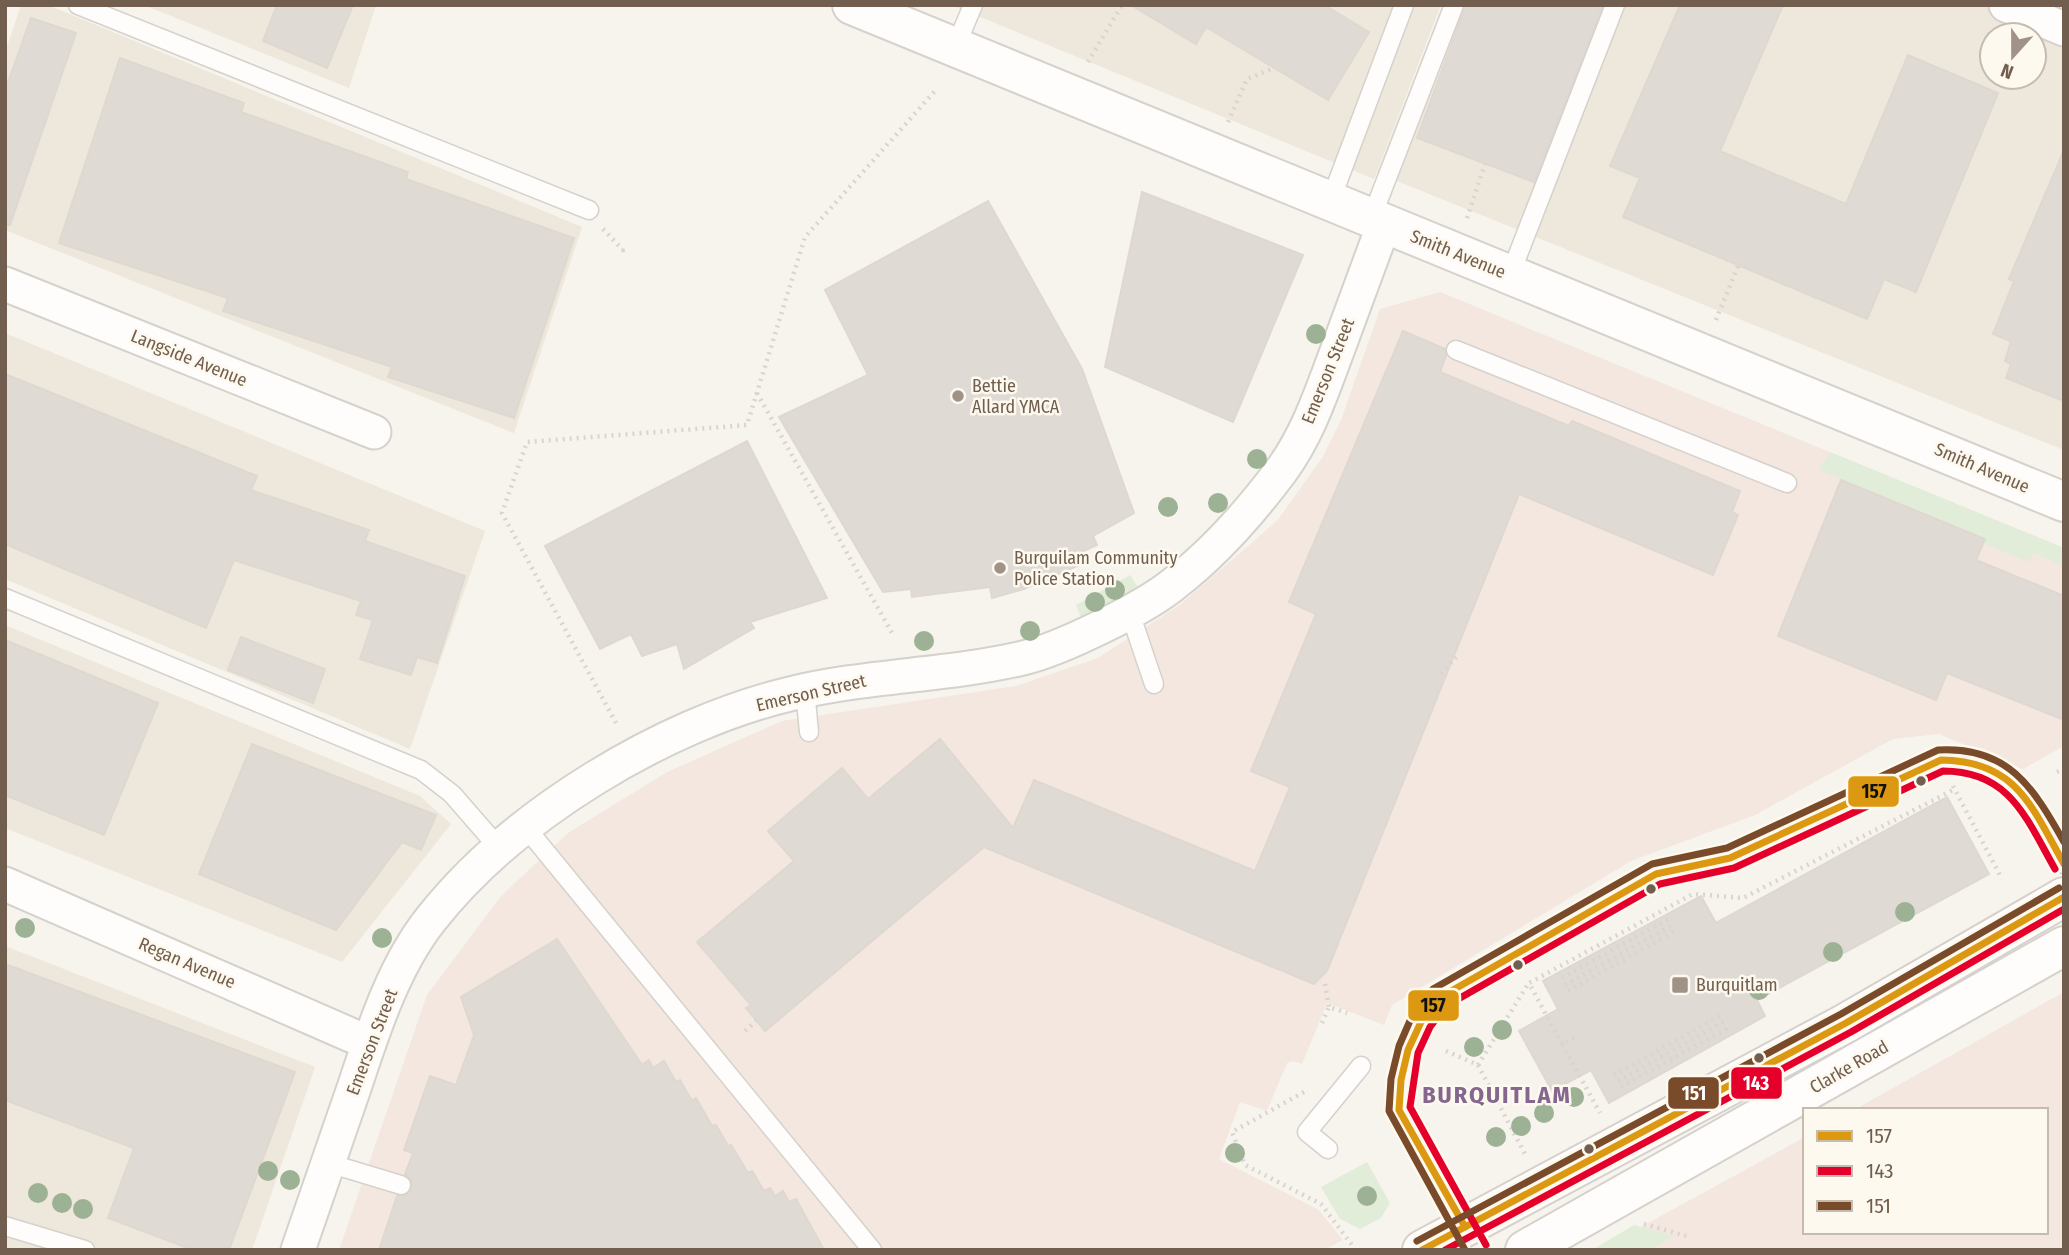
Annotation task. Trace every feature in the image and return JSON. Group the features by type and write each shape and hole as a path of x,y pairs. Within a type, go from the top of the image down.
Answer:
{"main road":[{"name":"Smith Avenue","path":"852,5 2064,502"},
{"path":"1422,1250 1471,1238 2064,897"},
{"name":"Clarke Road","path":"1525,1250 2064,946"},
{"path":"1886,1046 1893,997"}],"street":[{"path":"2006,5 2064,29"},
{"name":"Emerson Street","path":"298,1250 369,1043 403,962 429,921 472,872 499,848 581,787 641,750 710,720 805,690 860,679 934,672 1025,657 1090,632 1173,585 1249,511 1283,468 1312,416 1378,221"},
{"name":"Langside Avenue","path":"5,284 374,432"},
{"name":"Regan Avenue","path":"5,884 369,1043"}],"lane":[{"path":"78,5 589,210"},
{"path":"955,48 973,5"},
{"path":"1330,202 1404,5"},
{"path":"1378,221 1454,5"},
{"path":"1510,275 1615,5"},
{"path":"1455,350 1787,483"},
{"path":"5,598 421,770 452,794 499,848"},
{"path":"1129,610 1154,684"},
{"path":"805,690 809,732"},
{"path":"1471,1238 1399,1110 1402,1068 1422,1020 1439,998 1656,874 1730,858 1941,760 1957,759 1981,766 2012,781 2023,791 2064,864"},
{"path":"527,829 872,1250"},
{"path":"1328,1149 1307,1132 1361,1066"},
{"path":"328,1163 401,1185"},
{"path":"5,1226 85,1250"}],"path":[{"path":"1084,69 1122,5"},
{"path":"1225,127 1247,79 1275,68"},
{"path":"617,723 502,513 527,442 747,425 805,237 935,92"},
{"path":"1464,226 1485,164"},
{"path":"1713,328 1738,266"},
{"path":"757,392 892,633"},
{"path":"1441,674 1456,657"},
{"path":"2057,772 2064,769"},
{"path":"1478,1065 1529,983 1693,894 1743,898 1954,787 2002,879"},
{"path":"1562,978 1670,918"},
{"path":"1565,985 1675,927 1568,991"},
{"path":"1529,983 1600,1113"},
{"path":"1322,1023 1329,1007 1325,984"},
{"path":"1329,1007 1347,1013"},
{"path":"1614,1075 1723,1014"},
{"path":"1618,1081 1726,1020"},
{"path":"745,1031 756,1021"},
{"path":"1621,1087 1730,1027"},
{"path":"1562,1044 1574,1038"},
{"path":"1446,1051 1478,1065 1525,1155"},
{"path":"1309,1089 1232,1132 1245,1165 1321,1203 1352,1245"},
{"path":"1652,1227 1686,1236"}],"shaded area":[{"path":"21,5 48,5 582,227 514,433 5,230 5,52"},
{"path":"144,5 376,5 349,88"},
{"path":"951,5 1441,5 1374,179"},
{"path":"1443,5 2064,5 2064,450 1377,173"},
{"path":"1440,292 2064,548 2064,746 2023,769 1939,734 1893,739 1755,815 1631,861 1392,1005 1384,1025 1327,1003 1302,1064 1293,1061 1287,1063 1267,1111 1240,1102 1219,1159 1319,1210 1343,1240 1324,1250 339,1250 427,995 501,896 568,833 667,772 782,721 1016,686 1098,658 1181,604 1277,521 1322,458 1341,420 1380,309"},
{"path":"5,333 485,531 410,749 5,579"},
{"path":"5,625 420,796 451,824 342,962 5,828"},
{"path":"5,946 315,1067 252,1250 5,1250"},
{"path":"2064,992 2064,1250 1599,1250 1803,1138 1803,1234 2048,1234 2048,1108 1858,1108"}],"green space":[{"path":"1830,452 2064,548 2064,566 2033,553 2029,562 1983,543 1984,538 1819,470"},
{"path":"1130,575 1138,587 1081,618 1076,605"},
{"path":"1863,1034 1868,1044 1788,1089 1783,1079"},
{"path":"1367,1162 1390,1203 1381,1218 1360,1229 1340,1219 1321,1187"},
{"path":"1634,1225 1674,1236 1650,1250 1592,1250"}],"building":[{"path":"277,5 353,5 327,68 263,41"},
{"path":"1131,5 1324,5 1369,32 1328,100 1206,27 1196,44"},
{"path":"1466,5 1603,5 1534,182 1417,138"},
{"path":"1680,5 1783,5 1720,151 1846,204 1908,55 1978,85 1978,91 1998,93 1916,292 1884,279 1867,319 1623,217 1640,178 1610,166"},
{"path":"31,18 76,33 10,225 5,225 5,91"},
{"path":"120,58 244,103 241,112 408,172 406,179 574,238 514,418 388,377 392,367 223,311 228,298 59,243"},
{"path":"2064,150 2064,401 2006,378 2011,364 2005,361 2011,341 1993,334 2014,281 2009,279"},
{"path":"1142,192 1303,255 1233,422 1105,367"},
{"name":"Bettie Allard YMCA","path":"988,201 1082,369 1134,513 1093,536 1097,545 1079,553 1084,563 1024,589 992,598 990,587 912,597 911,589 883,592 779,417 868,375 825,290"},
{"path":"1403,331 1445,349 1446,356 1440,372 1569,426 1572,421 1740,491 1732,512 1738,515 1713,575 1519,494 1327,971 1314,984 984,847 765,1031 746,1008 751,1005 697,942 794,861 768,831 842,768 868,799 940,739 1013,828 1034,780 1255,871 1290,787 1251,771 1316,614 1289,602"},
{"path":"5,374 257,476 251,490 369,530 365,541 465,576 437,663 417,657 411,675 360,659 373,620 356,615 361,601 234,560 206,628 5,544"},
{"path":"747,441 827,598 750,622 754,628 684,669 677,644 642,656 631,634 600,649 545,546"},
{"path":"1841,480 1985,539 1976,560 2064,596 2064,720 1947,673 1936,700 1778,636"},
{"path":"241,637 325,669 313,703 228,670"},
{"path":"5,640 158,703 104,835 5,795"},
{"path":"252,744 436,815 421,850 402,842 336,930 199,874"},
{"path":"1947,797 1989,874 1757,1000 1765,1016 1609,1103 1591,1070 1552,1091 1519,1031 1558,1009 1543,981 1701,896 1716,923"},
{"path":"557,939 642,1065 649,1060 653,1068 664,1061 676,1082 680,1080 692,1101 696,1098 712,1126 716,1125 728,1146 731,1145 748,1173 752,1171 764,1191 770,1188 775,1196 783,1191 789,1202 796,1199 824,1250 379,1250 397,1196 404,1196 412,1189 412,1182 405,1174 413,1153 404,1150 430,1076 456,1085 474,1035 461,997"},
{"path":"5,964 295,1072 229,1250 193,1250 108,1218 134,1148 5,1100"}],"transit line":[{"name":"151","path":"1465,1250 1389,1111 1391,1079 1399,1046 1412,1016 1433,989 1652,864 1727,848 1938,750 1983,755 2016,774 2041,804 2064,842"},
{"name":"157","path":"1465,1227 1399,1110 1401,1080 1408,1050 1421,1022 1439,998 1656,874 1730,858 1941,760 1966,762 1987,768 2004,778 2030,805 2064,864"},
{"name":"143","path":"1486,1245 1410,1107 1418,1053 1430,1027 1446,1006 1660,884 1734,868 1943,771 1966,773 1985,779 2000,789 2024,816 2055,869"},
{"name":"151","path":"1417,1241 1841,1014 2059,888"},
{"name":"157","path":"1422,1250 1846,1023 2064,897"},
{"name":"143","path":"1445,1250 1851,1032 2064,909"}],"place":[{"name":"Bettie Allard YMCA","path":"958,396"},
{"name":"Burquilam Community Police Station","path":"1000,568"},
{"name":"Burquitlam","path":"1680,985"}],"district":[{"name":"BURQUITLAM","path":"1497,1095"}]}
